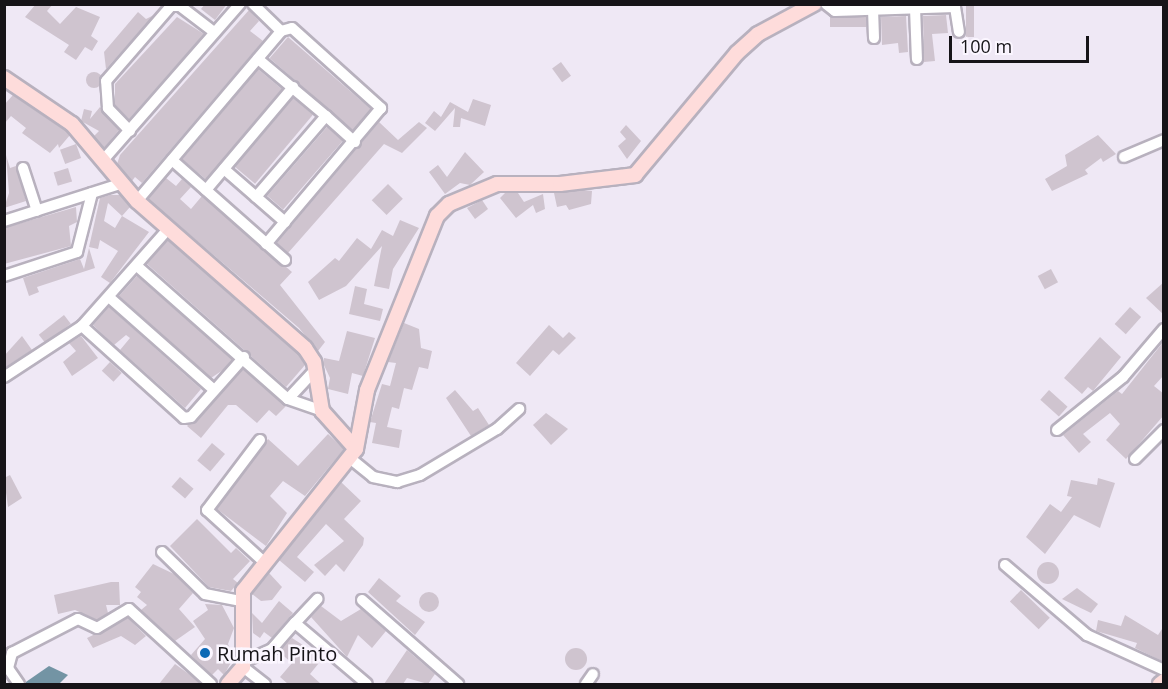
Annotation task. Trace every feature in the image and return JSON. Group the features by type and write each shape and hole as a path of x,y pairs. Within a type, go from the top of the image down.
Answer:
{"street":[{"path":"105,158 240,4"},
{"path":"253,4 281,31"},
{"path":"265,684 243,664 241,601 264,562 353,454 380,352 429,228 449,204 516,180 560,184 635,175 737,52 758,34 814,4"},
{"path":"826,4 835,11 955,7 959,32"},
{"path":"130,131 106,103 106,81 171,6 180,6 214,32"},
{"path":"915,8 917,59"},
{"path":"873,9 874,38"},
{"path":"137,201 281,31 292,28 380,104 380,112 266,244"},
{"path":"258,58 355,142"},
{"path":"4,78 72,124 105,158 137,201 305,348 316,369 322,411 373,477 397,482 420,475 497,429 519,409"},
{"path":"206,190 293,87"},
{"path":"255,196 326,116"},
{"path":"1124,157 1164,140"},
{"path":"172,160 285,260"},
{"path":"23,168 37,211"},
{"path":"224,169 285,222"},
{"path":"4,221 123,183"},
{"path":"4,276 77,252 92,193"},
{"path":"4,377 82,326 110,298 168,229"},
{"path":"137,266 244,357 288,399 322,411"},
{"path":"110,298 214,390"},
{"path":"82,326 181,417 191,417 244,357"},
{"path":"1057,430 1123,377 1164,329"},
{"path":"288,399 316,369"},
{"path":"1135,459 1164,430"},
{"path":"260,440 207,510 264,562"},
{"path":"162,552 205,594 241,601"},
{"path":"1005,565 1087,635 1164,670"},
{"path":"228,684 243,664 272,649 317,599"},
{"path":"362,600 458,684"},
{"path":"19,684 8,668 12,653 78,620 97,628 129,609 211,684"},
{"path":"295,623 367,684"},
{"path":"586,684 593,674"},
{"path":"1160,684 1164,681"}],"water":[{"path":"49,666 68,675 59,684 23,684"}],"building":[{"path":"36,4 53,4 47,11 60,24 76,7 100,17 91,36 98,41 92,51 85,47 76,60 64,52 69,45 25,17"},
{"path":"205,4 227,4 215,20 201,9"},
{"path":"966,4 974,4 974,37 966,37"},
{"path":"249,10 259,21 250,31 263,41 142,183 135,177 132,181 117,164 120,155"},
{"path":"138,12 146,19 154,15 106,69 104,52"},
{"path":"946,15 948,33 932,34 935,61 924,62 923,16"},
{"path":"906,16 908,52 899,53 898,43 882,45 881,17"},
{"path":"177,17 204,34 129,119 115,105 115,84"},
{"path":"830,17 866,17 866,27 830,27"},
{"path":"288,37 371,109 353,130 270,58"},
{"path":"561,62 571,76 562,82 552,68"},
{"path":"258,69 282,89 206,179 182,159"},
{"path":"94,72 100,74 102,80 100,86 94,88 88,86 86,80 88,74"},
{"path":"13,95 70,135 59,148 58,144 50,153 22,133 26,128 11,116 4,124 4,105"},
{"path":"293,98 313,115 255,184 235,167"},
{"path":"473,99 491,105 485,126 461,118 460,127 453,127 455,108 435,131 425,123 434,111 441,117 450,102 468,112"},
{"path":"100,107 119,130 104,148 94,136 99,131 81,121 84,109 92,111 90,119"},
{"path":"379,122 398,140 419,122 427,128 402,153 384,144 288,253 277,243"},
{"path":"626,125 641,141 627,159 618,146 626,139 620,132"},
{"path":"327,127 343,141 283,209 267,196"},
{"path":"1098,135 1116,154 1103,162 1101,158 1085,170 1088,174 1052,191 1045,179 1067,166 1065,155"},
{"path":"76,144 81,158 65,164 60,150"},
{"path":"465,152 484,172 470,185 460,183 445,194 429,172 438,165 447,177"},
{"path":"6,155 10,168 16,166 26,201 4,208 9,193"},
{"path":"68,168 72,181 58,186 54,172"},
{"path":"166,178 176,186 182,179 191,187 180,199 191,209 202,196 292,272 280,285 325,342 318,351 299,328 148,199"},
{"path":"388,184 403,199 387,215 372,200"},
{"path":"592,191 591,204 569,210 566,205 557,207 554,193"},
{"path":"505,193 518,193 524,202 543,194 545,209 536,213 533,205 516,218 500,198"},
{"path":"120,195 130,207 122,216 149,232 110,283 101,277 118,251 100,240 98,249 89,247 100,198","holes":["108,203 122,216 115,228 104,221"]},
{"path":"482,200 488,209 475,219 467,208"},
{"path":"76,207 77,222 69,226 71,246 4,264 4,228"},
{"path":"400,220 419,228 393,269 389,289 374,286 382,246 346,286 319,300 308,282 335,258 339,261 357,238 371,249 382,230 393,236"},
{"path":"168,240 298,354 305,365 286,387 147,264"},
{"path":"89,248 95,268 37,287 39,292 29,296 23,278 80,259 84,269"},
{"path":"1051,269 1058,282 1045,289 1038,276"},
{"path":"137,276 232,359 223,370 211,378 119,296"},
{"path":"1164,282 1164,315 1146,298"},
{"path":"355,286 367,289 364,304 383,309 380,321 349,314"},
{"path":"109,307 201,389 185,408 120,350 130,338 126,335 114,345 93,325"},
{"path":"1130,307 1141,317 1126,334 1115,324"},
{"path":"64,315 71,324 46,343 39,335"},
{"path":"404,323 419,329 421,348 432,351 428,369 419,367 412,390 404,388 399,409 392,407 387,427 402,430 399,448 372,443 376,423 370,422 382,384 390,386 396,363 388,362"},
{"path":"549,325 563,338 569,332 576,338 559,355 553,350 530,376 516,363"},
{"path":"347,331 375,338 363,376 352,373 348,394 328,389 330,378 323,363 324,358 339,361"},
{"path":"22,336 32,350 4,368 4,356"},
{"path":"81,336 98,358 72,376 63,362 76,351 69,343"},
{"path":"1100,337 1121,357 1093,391 1088,387 1082,394 1064,378"},
{"path":"1164,341 1164,375 1154,386 1164,394 1164,415 1126,459 1106,440 1120,424 1110,413 1083,434 1091,442 1079,453 1063,435 1118,391 1122,394"},
{"path":"110,362 122,373 114,382 102,371"},
{"path":"243,369 286,406 276,416 269,410 257,423 236,405 228,405 201,438 187,426"},
{"path":"455,390 473,411 478,408 489,425 471,436 446,398"},
{"path":"1049,390 1068,407 1059,416 1040,400"},
{"path":"546,413 568,429 551,445 533,425"},
{"path":"328,434 344,449 305,496 283,481 270,496 287,513 266,546 217,509 268,439 298,466"},
{"path":"212,443 225,454 210,472 197,461"},
{"path":"10,475 22,498 8,507 4,478"},
{"path":"180,477 194,489 185,499 171,487"},
{"path":"1098,478 1115,483 1100,528 1074,515 1045,554 1026,537 1050,504 1061,512 1072,497 1067,496 1071,480 1097,485"},
{"path":"341,482 361,501 344,519 364,538 363,545 344,572 336,564 325,576 314,565 344,541 326,524 297,557 314,572 305,582 279,560"},
{"path":"197,519 231,553 236,548 250,561 233,579 238,583 231,591 209,587 170,546"},
{"path":"1048,562 1056,565 1059,573 1056,581 1048,584 1040,581 1037,573 1040,565"},
{"path":"153,564 174,574 193,593 179,609 195,627 175,641 141,610 147,605 137,597 141,592 135,587"},
{"path":"269,573 282,587 272,600 261,601 252,594"},
{"path":"379,578 401,596 396,601 425,622 415,635 368,592"},
{"path":"119,582 120,605 106,605 108,613 97,620 75,610 58,614 54,595"},
{"path":"1077,588 1098,604 1091,613 1062,599"},
{"path":"1021,590 1050,618 1039,629 1010,602"},
{"path":"425,592 433,592 439,598 439,606 433,612 425,612 419,606 419,598"},
{"path":"279,601 293,613 272,638 264,632 260,638 253,633 252,613 262,623"},
{"path":"205,604 222,605 234,628 228,644 234,657 224,675 218,669 212,675 191,655 205,639 193,621 208,610"},
{"path":"321,606 341,621 361,609 386,631 372,648 358,635 347,657 311,617"},
{"path":"1125,615 1158,635 1164,626 1164,662 1135,648 1137,643 1096,631 1098,620 1121,626"},
{"path":"128,618 146,636 135,645 121,636 93,648 87,638"},
{"path":"292,638 323,658 310,674 321,684 288,684 280,677 292,663 279,652"},
{"path":"576,648 584,651 587,659 584,667 576,670 568,667 565,659 568,651"},
{"path":"407,650 435,674 428,684 407,678 403,684 384,684"},
{"path":"175,664 193,677 200,684 159,684"}],"place":[{"name":"Rumah Pinto","path":"205,653"}]}
